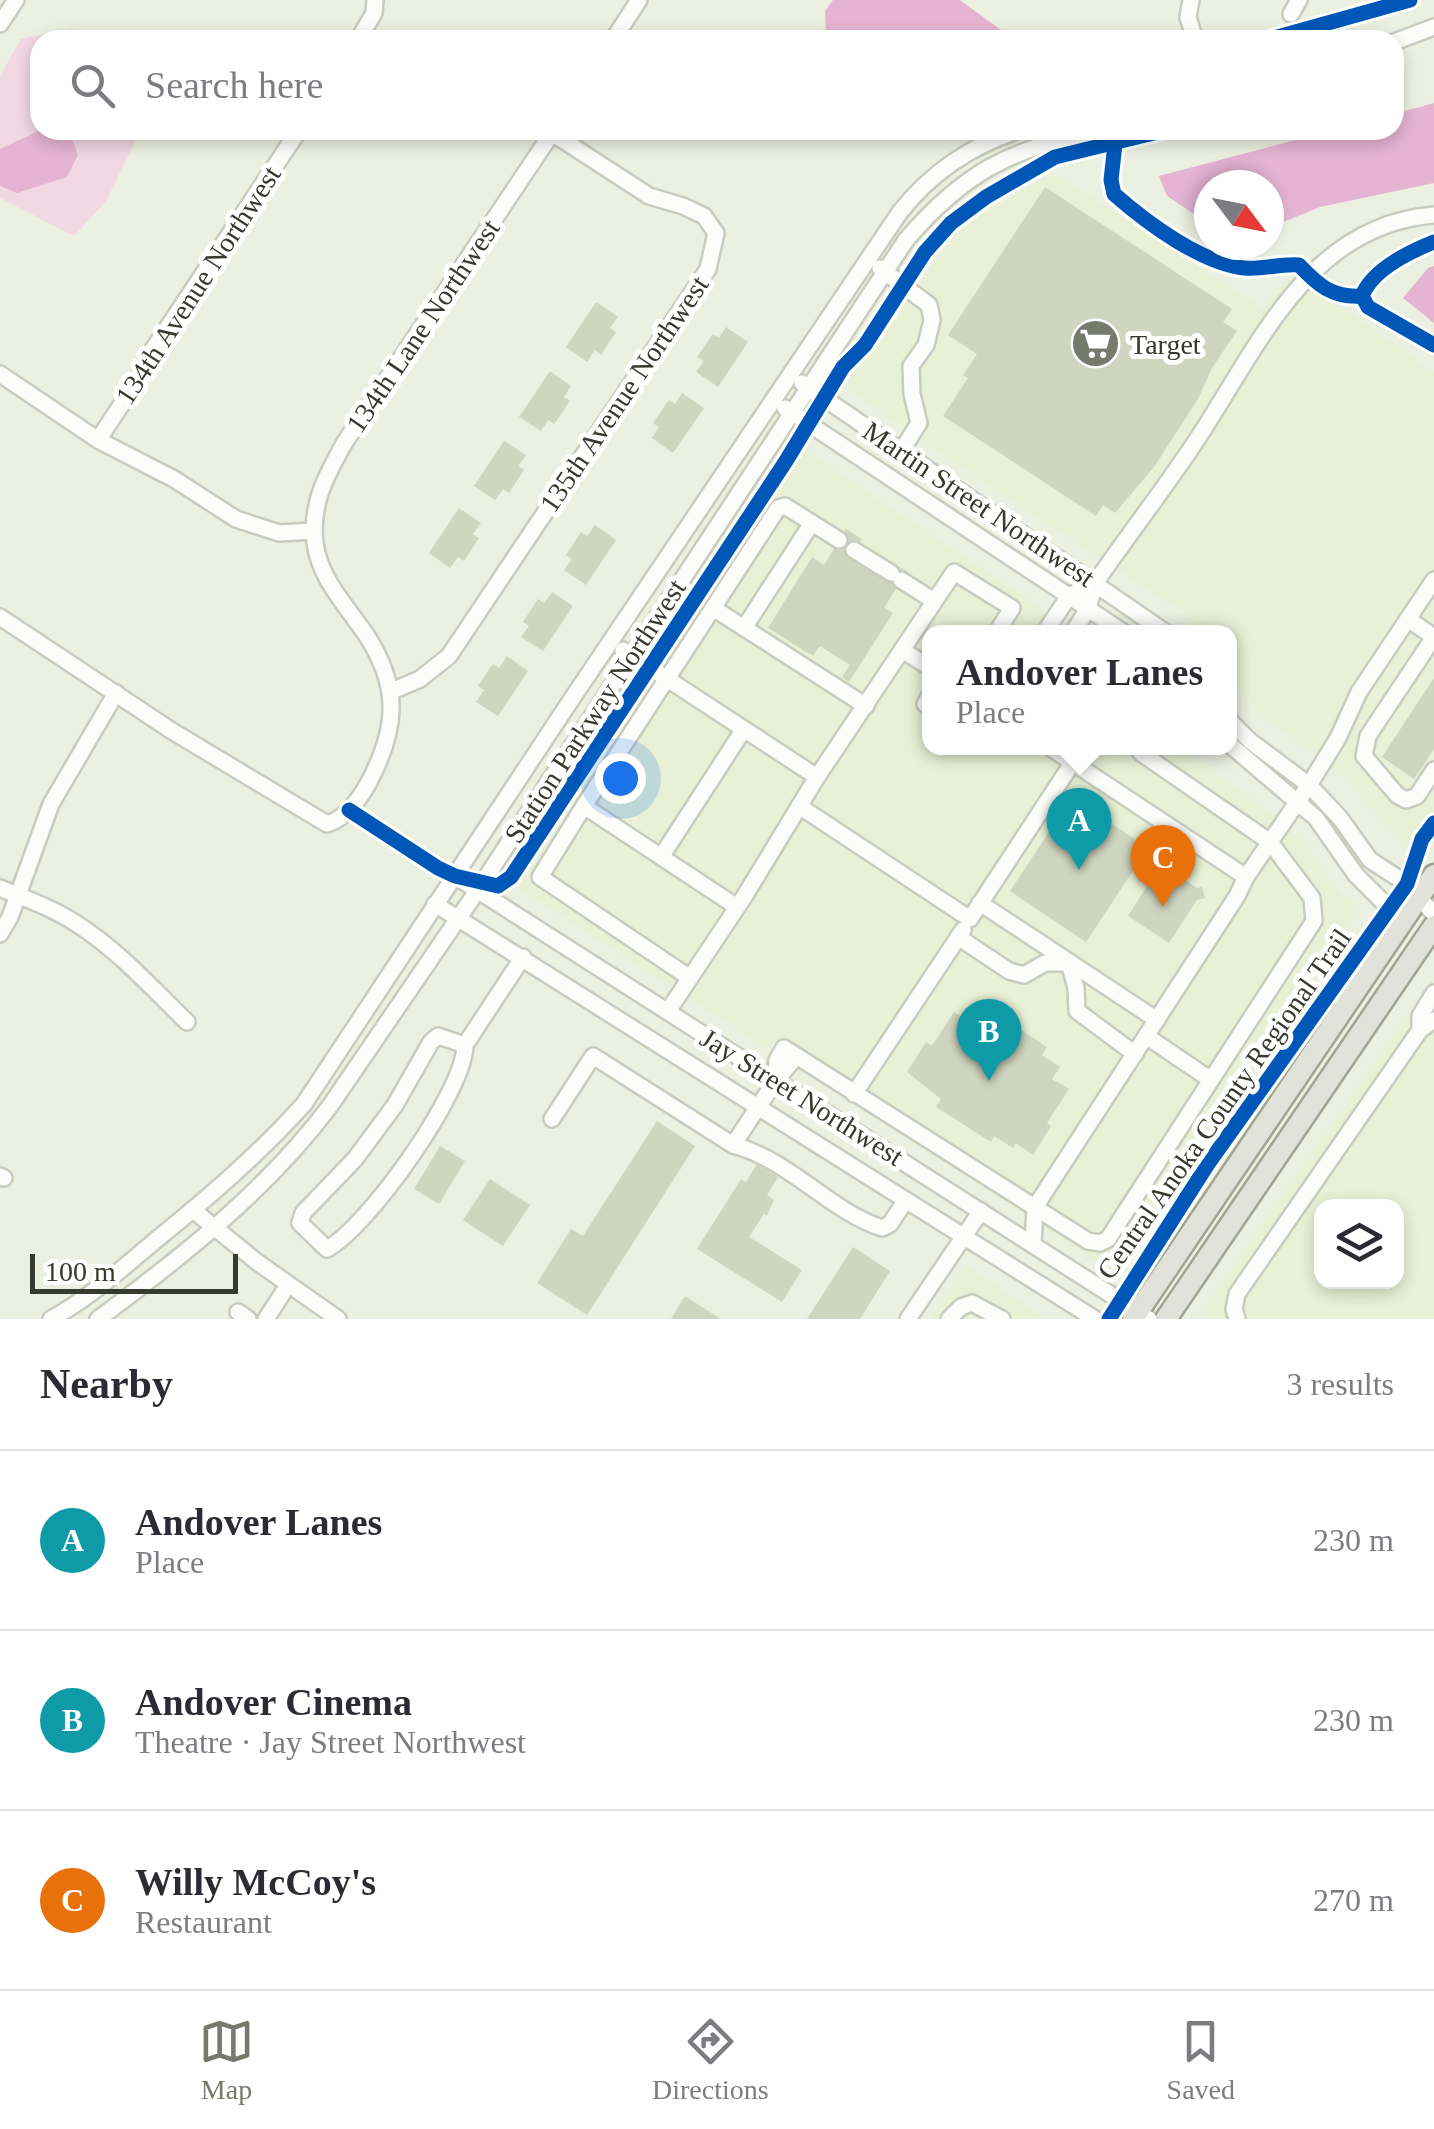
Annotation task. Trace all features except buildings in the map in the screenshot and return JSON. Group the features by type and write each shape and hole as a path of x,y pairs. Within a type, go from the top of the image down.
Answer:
{"main road":[{"path":"1140,1317 1434,875"},
{"path":"1166,1319 1434,926"}],"street":[{"path":"0,24 16,0"},
{"path":"364,30 374,13 374,0"},
{"path":"620,30 639,0"},
{"path":"1190,0 1188,16 1192,30"},
{"path":"1404,38 1434,28"},
{"name":"134th Avenue Northwest","path":"98,440 150,354 292,140"},
{"name":"134th Lane Northwest","path":"314,531 322,483 345,442 548,140"},
{"name":"135th Avenue Northwest","path":"392,691 420,679 450,656 712,260 716,233 704,216 649,196 565,140"},
{"name":"Station Parkway Northwest","path":"51,1319 111,1278 193,1210 262,1151 304,1104 792,376 866,259 920,187 963,156 998,140"},
{"name":"Station Parkway Northwest","path":"98,1319 144,1286 254,1193 307,1137 459,917 906,240 938,202 976,172 1006,158 1065,140"},
{"path":"1077,625 1088,608 1095,583 1308,274 1354,238 1411,217 1434,215"},
{"path":"866,259 929,305 932,320 926,345 911,366 918,424 900,453"},
{"path":"0,374 98,440 174,478 236,519 279,533 314,531 315,547 330,583 368,637 392,691 392,721 371,778 349,810 327,824 116,694 0,617"},
{"name":"Martin Street Northwest","path":"792,376 1156,625"},
{"name":"Martin Street Northwest","path":"774,401 1113,625"},
{"path":"690,978 540,877 778,508 785,506 839,540"},
{"path":"744,628 812,523"},
{"path":"854,550 934,602"},
{"path":"668,1011 816,777 954,572 1012,608 1001,625"},
{"path":"1033,1244 1035,1207 1237,896 1246,876 1309,785 1338,738 1358,692 1434,580"},
{"path":"1051,625 1070,596 1095,583"},
{"path":"713,608 866,706"},
{"path":"1408,619 1434,637 1368,736 1364,751 1367,761 1406,800 1417,796 1434,770"},
{"path":"611,642 816,777"},
{"path":"902,650 922,663"},
{"path":"0,934 51,804 116,694"},
{"path":"1237,728 1309,785 1340,818 1370,860 1406,884 1434,914"},
{"path":"661,857 744,729"},
{"path":"1237,751 1316,818 1356,876 1390,908 1399,927"},
{"path":"1062,755 1246,876"},
{"path":"734,1145 776,1080 776,1064 790,1053 1088,1241 1100,1243 1108,1239 1314,922 1312,898 1270,842 1148,755"},
{"path":"854,1094 1073,762"},
{"path":"584,806 737,907"},
{"path":"799,806 970,918"},
{"name":"Jay Street Northwest","path":"455,876 981,1210 1140,1317"},
{"path":"0,888 76,924 118,954 187,1022"},
{"name":"Jay Street Northwest","path":"435,904 1095,1319"},
{"path":"980,904 1157,1020"},
{"path":"958,937 1009,972 1024,975 1045,963 1070,963"},
{"path":"465,1045 438,1036 432,1042 395,1105 356,1159 302,1213 300,1223 327,1248 340,1242 362,1220 432,1126 465,1060 465,1045 523,957"},
{"path":"1070,963 1077,1011 1135,1054"},
{"path":"1420,1030 1420,1016 1434,993"},
{"path":"1237,1319 1237,1294 1420,1030 1434,1020"},
{"path":"1146,1036 1211,1080"},
{"path":"552,1119 592,1056 734,1145 754,1150 800,1177 864,1222 882,1228 890,1224 906,1200"},
{"path":"193,1210 338,1319"},
{"path":"908,1319 981,1210"},
{"path":"266,1319 288,1285"},
{"path":"949,1319 961,1307 972,1304 1002,1319"}],"shaded area":[{"path":"833,0 960,0 1001,30 826,30 825,11"},
{"path":"30,37 30,140 136,140 106,201 74,236 0,198 0,76 21,39"},
{"path":"1434,103 1434,183 1320,207 1284,222 1284,170 1194,170 1194,214 1167,196 1159,176 1295,140 1404,140 1404,111"},
{"path":"30,135 30,140 71,140 78,155 67,177 17,193 0,186 0,149"},
{"path":"1054,173 1263,309 1293,273 1434,373 1434,814 1410,850 1343,776 1259,713 1237,685 1237,625 1195,625 1190,617 846,387 963,225"},
{"path":"1434,266 1434,323 1403,298"},
{"path":"801,448 1066,625 922,625 922,755 1191,755 1298,834 1334,886 1359,907 1117,1274 514,885"},
{"path":"1434,977 1434,1319 1207,1319 1205,1308"},
{"path":"966,1266 1046,1319 931,1319"}],"cycle path":[{"path":"1303,30 1410,0"},
{"path":"349,810 455,876 498,886 511,877 786,461 843,367 865,345 925,252 951,223 986,197 1055,157 1125,140"},
{"path":"1115,144 1111,180 1114,194 1175,240 1227,265 1299,265 1326,289 1362,296"},
{"path":"1434,242 1383,270 1362,296 1368,307 1434,345"},
{"name":"Central Anoka County Regional Trail","path":"1109,1319 1208,1164 1407,884 1422,839 1434,823"}],"place":[{"name":"Target","path":"1095,344"},
{"name":"Andover Lanes","path":"1079,870"},
{"name":"Willy McCoy's","path":"1163,907"},
{"name":"Andover Cinema","path":"989,1081"}]}
